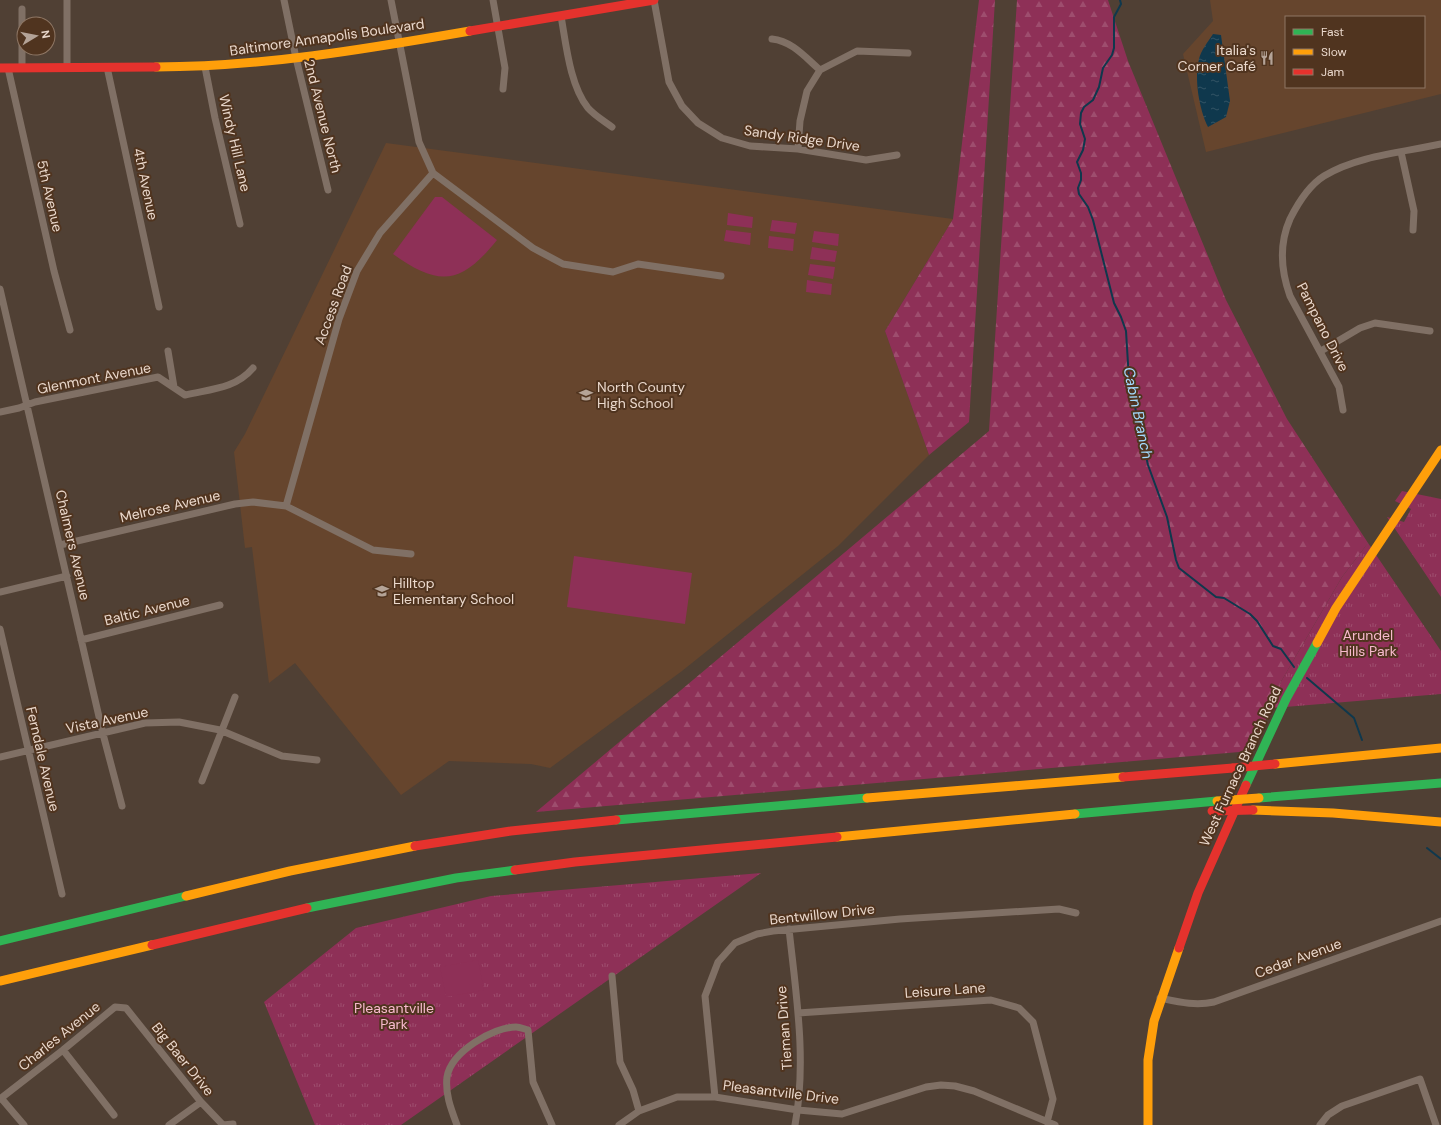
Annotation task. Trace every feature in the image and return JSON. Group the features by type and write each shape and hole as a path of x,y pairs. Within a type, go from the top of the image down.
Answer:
{"main road":[{"name":"Baltimore Annapolis Boulevard","path":"4,68 205,67 296,58 498,27 654,0"},
{"name":"West Furnace Branch Road","path":"1148,1125 1147,1083 1150,1041 1160,998 1198,893 1224,831 1286,699 1336,608 1441,450"},
{"path":"0,941 290,871 406,848 511,831 631,818 1233,768 1441,748"},
{"path":"1379,754 1441,751"},
{"path":"0,981 310,906 456,878 582,862 928,830 1217,801 1441,783"},
{"path":"928,830 1212,811 1253,810 1334,813 1441,822"}],"street":[{"path":"67,0 67,67"},
{"name":"2nd Avenue North","path":"284,0 296,58 328,190"},
{"path":"391,0 419,142 433,173 533,248 563,264 613,272 638,264 721,276"},
{"path":"493,0 505,68 503,89"},
{"name":"Sandy Ridge Drive","path":"654,0 669,82 682,106 698,123 722,138 750,146 798,149 866,160 897,155"},
{"path":"22,9 22,68"},
{"path":"561,16 575,83 580,96 588,108 612,127"},
{"path":"772,39 782,40 794,47 820,70"},
{"path":"798,149 800,121 807,91 820,70 857,51 908,53"},
{"name":"4th Avenue","path":"107,67 159,307"},
{"name":"Windy Hill Lane","path":"205,67 215,118 240,224"},
{"name":"5th Avenue","path":"4,68 70,330"},
{"name":"Pampano Drive","path":"1343,410 1339,388 1290,296 1285,281 1282,256 1285,230 1297,204 1309,189 1323,177 1350,164 1441,144"},
{"path":"1401,152 1414,211 1413,230"},
{"name":"Access Road","path":"286,506 339,319 357,271 380,233 433,173"},
{"name":"Chalmers Avenue","path":"0,289 103,734 122,806"},
{"path":"1320,351 1360,328 1375,323 1430,331"},
{"path":"168,351 174,387"},
{"name":"Glenmont Avenue","path":"0,412 35,402 158,377 185,395 233,385 244,378 253,368"},
{"name":"Melrose Avenue","path":"60,545 234,504 253,502 286,506"},
{"path":"286,506 373,550 412,554"},
{"path":"0,592 67,576"},
{"name":"Baltic Avenue","path":"81,640 220,605"},
{"name":"Ferndale Avenue","path":"0,629 62,894"},
{"path":"202,781 220,730 235,697"},
{"name":"Vista Avenue","path":"0,757 145,723 178,722 220,730 282,756 317,760"},
{"name":"Bentwillow Drive","path":"715,1097 705,996 718,962 735,943 757,934 789,929 900,919 1059,909 1076,913"},
{"name":"Cedar Avenue","path":"1160,998 1187,1004 1201,1005 1214,1002 1441,921"},
{"name":"Tieman Drive","path":"789,929 798,1013 801,1069 801,1095 795,1125"},
{"path":"612,976 620,1062 633,1090 639,1111"},
{"name":"Leisure Lane","path":"798,1013 991,1000 1019,1008 1033,1022 1048,1076 1053,1100 1047,1122"},
{"name":"Charles Avenue","path":"1,1098 115,1007"},
{"name":"Big Baer Drive","path":"115,1007 126,1008 201,1102 223,1125 233,1124"},
{"path":"457,1125 446,1093 447,1075 453,1062 469,1047 491,1033 517,1027 528,1030 533,1082 552,1125"},
{"path":"63,1050 114,1114"},
{"path":"1320,1125 1328,1115 1342,1106 1420,1079 1436,1125"},
{"name":"Pleasantville Drive","path":"618,1125 639,1111 677,1097 715,1097 798,1110 842,1114 926,1087 947,1085 974,1091 1055,1125"},
{"path":"1,1098 24,1125"},
{"path":"169,1125 201,1102"}],"shaded area":[{"path":"1210,0 1441,0 1441,94 1206,152 1183,54 1213,21"},
{"name":"North County High School","path":"386,143 953,219 885,331 929,455 838,546 682,671 550,768 531,764 449,761 401,795 295,663 269,683 252,547 245,548 234,452 245,434"}],"green space":[{"path":"979,0 995,0 969,422 929,455 885,331 953,219"},
{"path":"1017,0 1108,0 1128,61 1226,300 1287,419 1368,543 1342,577 1268,704 1262,709 1271,709 1251,751 536,812 989,431"},
{"path":"435,197 442,197 497,240 472,266 460,273 449,276 437,276 424,272 409,265 393,254"},
{"path":"728,213 753,217 752,228 727,225"},
{"path":"772,220 797,223 795,234 770,231"},
{"path":"726,230 751,233 750,245 724,241"},
{"path":"814,231 839,234 838,246 812,242"},
{"path":"769,236 794,239 793,251 768,248"},
{"path":"812,247 837,251 835,262 810,259"},
{"path":"810,264 835,267 833,279 808,275"},
{"path":"807,280 832,284 831,295 806,292"},
{"path":"1402,491 1441,499 1441,597 1387,517 1404,522 1411,509 1395,501"},
{"name":"Arundel Hills Park","path":"1368,543 1441,651 1441,694 1261,709 1268,704 1342,577"},
{"path":"574,556 692,573 685,624 567,607"},
{"name":"Pleasantville Park","path":"761,873 401,1125 315,1125 264,1002 356,928 491,896"},
{"path":"478,960 484,990 446,997 440,967"}],"water":[{"path":"1213,34 1221,35 1230,101 1226,117 1208,127 1200,103 1197,75 1200,56"}],"waterway":[{"name":"Cabin Branch","path":"1120,0 1121,4 1114,17 1114,48 1112,55 1103,68 1099,87 1093,100 1084,107 1081,113 1080,124 1085,139 1083,150 1077,162 1081,173 1081,180 1078,188 1079,194 1088,207 1093,220 1114,303 1126,331 1129,380 1148,465 1167,517 1179,568 1216,597 1224,598 1250,614 1257,621 1273,646 1281,649 1294,667"},
{"name":"Cabin Branch","path":"1307,678 1354,718 1362,740"},
{"name":"Cabin Branch","path":"1427,848 1441,859"}],"traffic: fast":[{"path":"1246,785 1286,699 1317,643"},
{"path":"1259,798 1441,783"},
{"path":"616,820 867,798"},
{"path":"1075,814 1217,801"},
{"path":"307,908 456,878 515,870"},
{"path":"0,941 186,896"}],"traffic: slow":[{"path":"156,67 235,64 313,56 470,31"},
{"path":"1317,643 1336,608 1441,450"},
{"path":"1275,764 1441,748"},
{"path":"867,798 1123,777"},
{"path":"1217,801 1259,798"},
{"path":"1253,810 1333,813 1441,822"},
{"path":"837,837 1075,814"},
{"path":"186,896 290,871 415,846"},
{"path":"0,981 152,945"},
{"path":"1148,1125 1148,1060 1154,1021 1179,948"}],"traffic: jam":[{"path":"470,31 654,0"},
{"path":"0,68 156,67"},
{"path":"1233,768 1275,764"},
{"path":"1123,777 1233,768"},
{"path":"1179,948 1198,893 1246,785"},
{"path":"1212,811 1253,810"},
{"path":"415,846 511,831 616,820"},
{"path":"515,870 575,862 837,837"},
{"path":"152,945 307,908"}],"place":[{"name":"Italia's Corner Café","path":"1267,58"},
{"name":"North County High School","path":"586,395"},
{"name":"Hilltop Elementary School","path":"382,591"}]}
